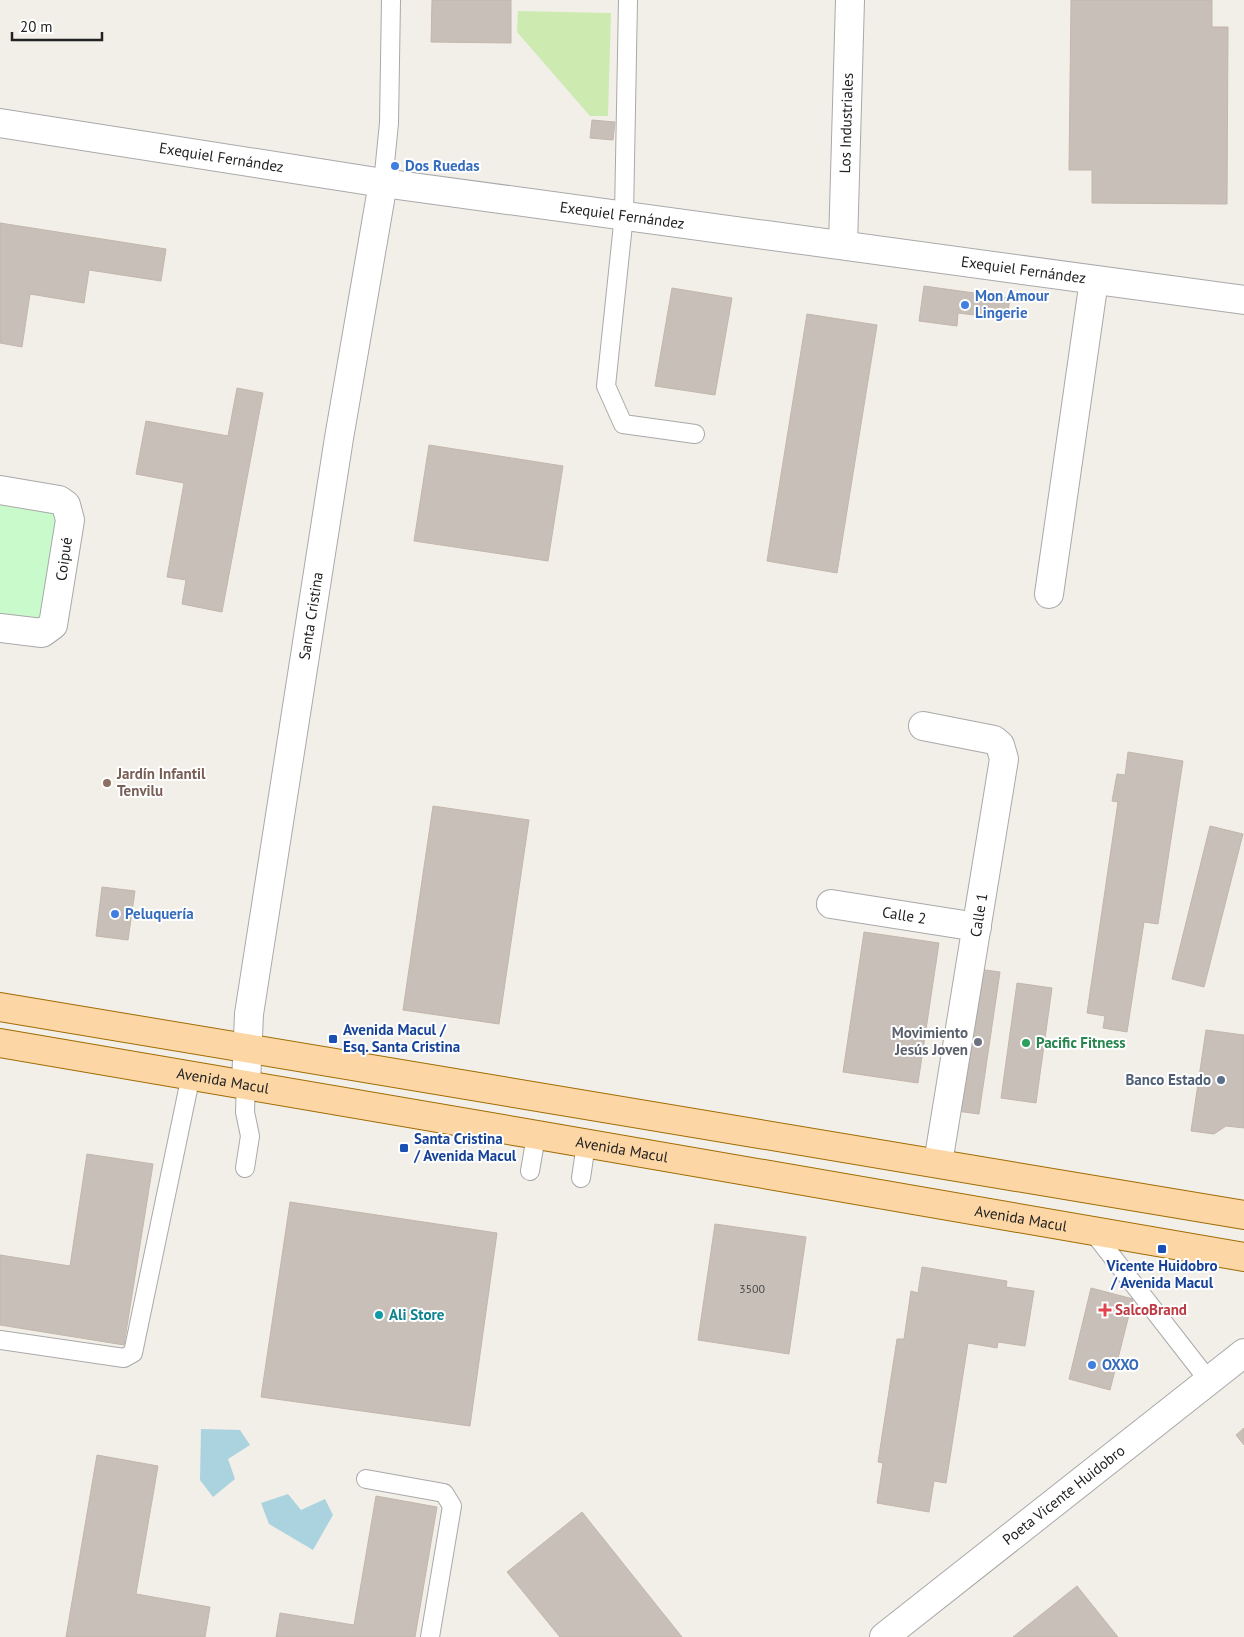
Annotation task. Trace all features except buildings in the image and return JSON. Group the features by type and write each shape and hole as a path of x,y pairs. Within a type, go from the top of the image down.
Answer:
{"main road":[{"path":"0,1008 1244,1215"},
{"name":"Avenida Macul","path":"0,1043 246,1083 536,1136 1244,1257"}],"street":[{"name":"Los Industriales","path":"843,245 850,0"},
{"name":"Exequiel Fernández","path":"0,123 383,183 1244,300"},
{"name":"Santa Cristina","path":"246,1083 249,1014 333,478 383,183"},
{"path":"1049,594 1094,280"},
{"name":"Coipué","path":"0,490 60,500 66,505 70,520 53,625 42,633 0,628"},
{"name":"Calle 1","path":"924,726 994,740 1003,752 1004,759 938,1163"},
{"name":"Calle 2","path":"831,904 977,926"},
{"name":"Poeta Vicente Huidobro","path":"884,1637 1244,1353"}],"lane":[{"path":"383,183 389,123 391,0"},
{"path":"628,0 624,216 606,386 623,424 694,434"},
{"path":"0,1340 124,1358 133,1353 191,1075"},
{"path":"245,1168 250,1136 245,1112 246,1083"},
{"path":"530,1171 536,1136"},
{"path":"581,1178 586,1144"},
{"path":"1094,1232 1209,1381"},
{"path":"366,1479 444,1493 452,1506 430,1637"}],"green space":[{"path":"518,11 611,13 608,116 590,116 517,32"},
{"path":"0,498 63,508 44,625 0,618"}],"water":[{"path":"201,1429 240,1430 250,1445 228,1459 235,1479 213,1497 200,1480"},
{"path":"288,1494 301,1510 325,1499 333,1515 313,1550 269,1524 261,1503"}],"place":[{"name":"Dos Ruedas","path":"395,166"},
{"name":"Mon Amour Lingerie","path":"965,305"},
{"name":"Jardín Infantil Tenvilu","path":"107,783"},
{"name":"Peluquería","path":"115,914"},
{"name":"Avenida Macul / Esq. Santa Cristina","path":"333,1039"},
{"name":"Movimiento Jesús Joven","path":"978,1042"},
{"name":"Pacific Fitness","path":"1026,1043"},
{"name":"Banco Estado","path":"1221,1080"},
{"name":"Santa Cristina / Avenida Macul","path":"404,1148"},
{"name":"Vicente Huidobro / Avenida Macul","path":"1162,1249"},
{"name":"SalcoBrand","path":"1105,1310"},
{"name":"Ali Store","path":"379,1315"},
{"name":"OXXO","path":"1092,1365"}]}
